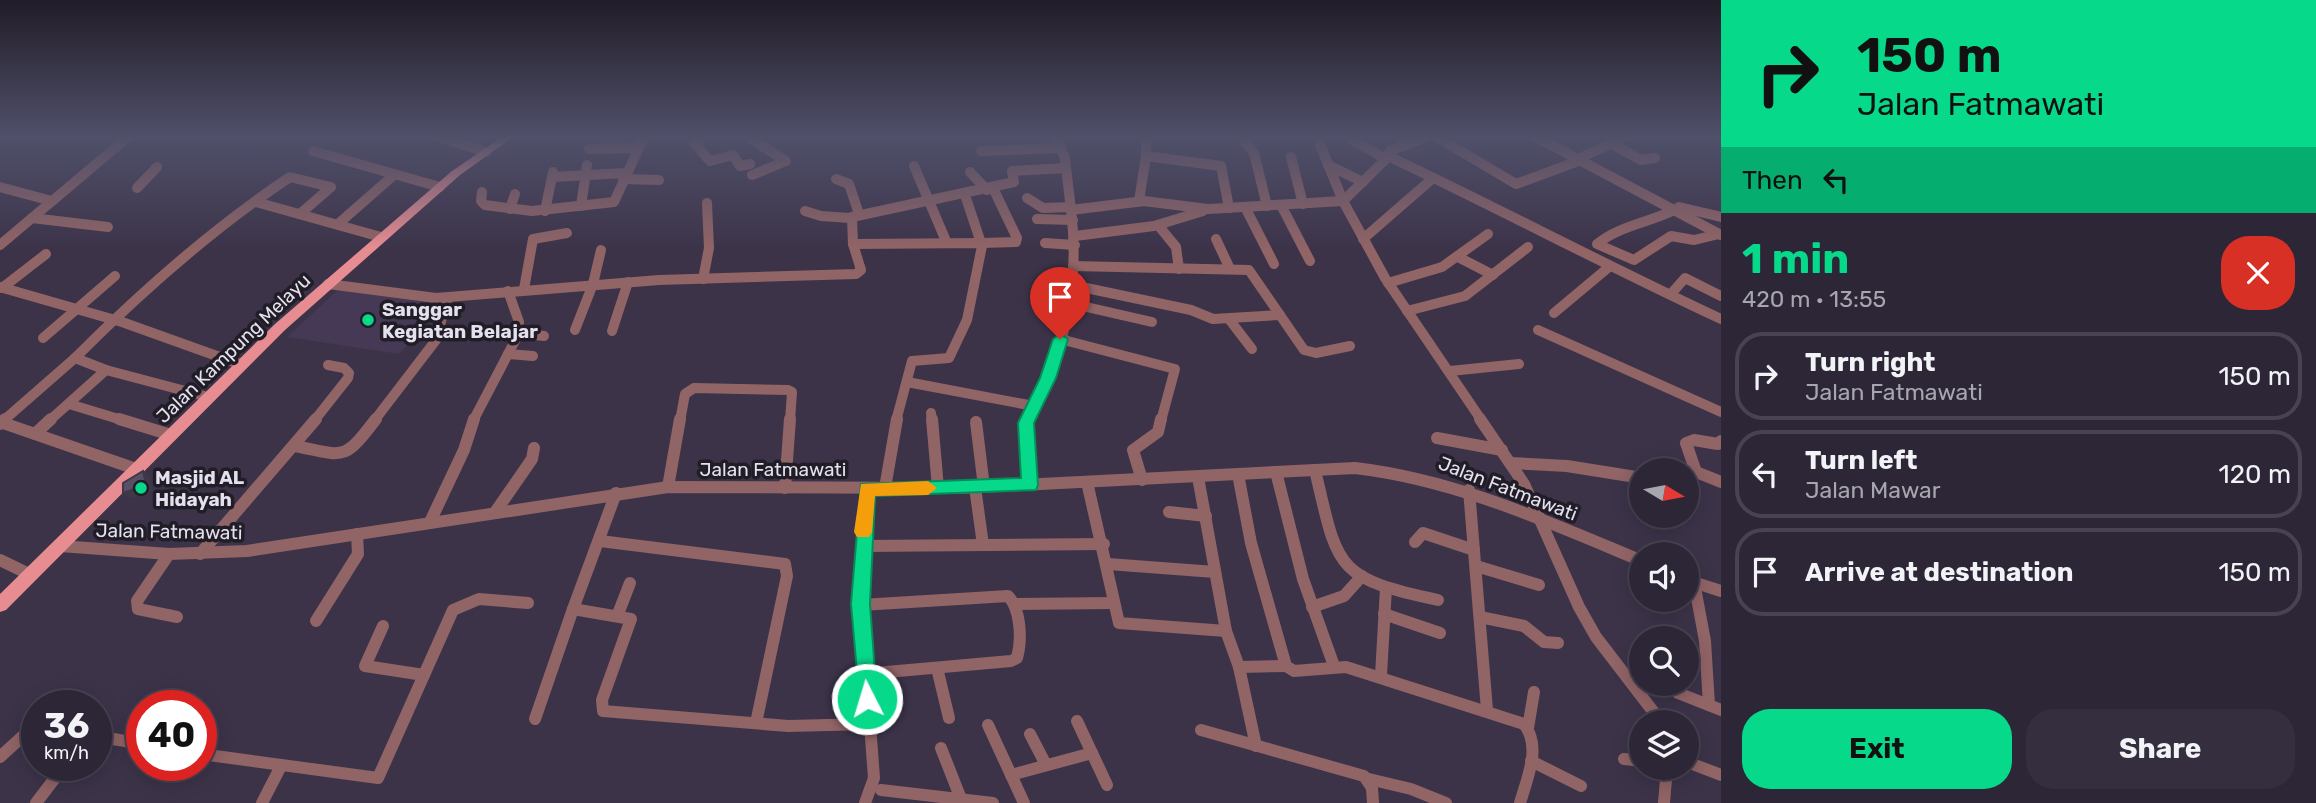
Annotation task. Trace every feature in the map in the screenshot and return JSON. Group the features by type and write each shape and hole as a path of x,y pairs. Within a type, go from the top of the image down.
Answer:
{"main road":[{"name":"Jalan Kampung Melayu","path":"0,605 208,397 328,284 456,174"}],"street":[{"path":"0,245 82,174"},
{"path":"137,188 150,174"},
{"path":"338,224 394,174"},
{"path":"397,174 440,187"},
{"path":"545,211 553,174"},
{"path":"561,174 659,180"},
{"path":"918,174 946,241"},
{"path":"853,244 946,241 981,243 1018,240 990,189 973,174"},
{"path":"805,211 821,216 855,216 990,189 1016,181 1013,174"},
{"path":"1030,485 1026,423 1060,339 1072,285 1075,241 1067,174"},
{"path":"1139,201 1143,174"},
{"path":"1223,174 1229,208"},
{"path":"1259,174 1267,206"},
{"path":"1295,174 1303,204"},
{"path":"1332,174 1343,201 1388,282 1510,463 1542,520 1579,607 1596,637 1652,710"},
{"path":"1348,174 1363,182"},
{"path":"1037,219 1139,201 1208,209 1343,201 1370,174"},
{"path":"1425,174 1609,267 1721,319"},
{"path":"1500,174 1516,184 1540,174"},
{"path":"1609,174 1720,234"},
{"path":"581,206 585,176"},
{"path":"482,192 482,203 510,209 545,211 617,200 624,176"},
{"path":"1,423 75,358 113,320 290,177 331,187 301,213"},
{"path":"1363,239 1433,178"},
{"path":"328,284 447,299 593,284 859,273 861,270 853,244 855,216 849,184 836,179"},
{"path":"0,187 51,201"},
{"path":"1106,193 1108,207"},
{"path":"510,209 516,194"},
{"path":"885,488 914,360 943,361 949,358 967,320 981,243 965,195"},
{"path":"1027,198 1043,208 1072,213"},
{"path":"256,202 381,237"},
{"path":"703,279 709,248 707,203"},
{"path":"1281,205 1310,261"},
{"path":"1245,207 1274,264"},
{"path":"1720,234 1694,240 1671,236 1634,260 1597,244 1612,232 1648,223 1670,207 1721,217"},
{"path":"1045,243 1075,241 1158,225 1208,209"},
{"path":"32,218 108,227"},
{"path":"1158,225 1176,247 1178,269"},
{"path":"524,289 533,239 538,235 567,233"},
{"path":"1388,282 1442,267 1488,234"},
{"path":"1216,239 1230,269"},
{"path":"1407,311 1465,296 1528,247"},
{"path":"575,330 593,284 601,250"},
{"path":"1,288 46,254"},
{"path":"1458,257 1493,275"},
{"path":"1073,266 1252,271 1294,339 1311,354 1350,346"},
{"path":"1554,313 1609,267"},
{"path":"43,338 115,276"},
{"path":"1671,295 1685,278 1703,284 1721,296"},
{"path":"612,331 628,282"},
{"path":"1072,285 1191,310 1213,319 1280,315"},
{"path":"1,288 113,320 242,365"},
{"path":"430,522 464,450 473,421 519,333 519,319 509,307 508,291"},
{"path":"295,446 340,455 354,449 436,340 447,299"},
{"path":"1069,303 1152,322"},
{"path":"1229,319 1252,349"},
{"path":"1538,330 1721,412"},
{"path":"519,333 544,337"},
{"path":"1060,339 1175,369 1158,432 1133,450 1142,480"},
{"path":"508,354 533,356"},
{"path":"75,358 106,370 208,397"},
{"path":"1450,371 1519,364"},
{"path":"201,554 295,446 348,378 347,370 328,365"},
{"path":"35,434 106,370"},
{"path":"907,382 1034,406"},
{"path":"668,487 685,394 694,388 792,392 785,488"},
{"path":"69,404 171,435"},
{"path":"930,413 938,488"},
{"path":"976,422 983,545"},
{"path":"1,423 136,469"},
{"path":"1437,438 1502,450"},
{"path":"1688,458 1686,443 1694,440 1718,444 1721,441"},
{"path":"496,511 532,459 534,448"},
{"path":"1510,463 1567,466 1629,476"},
{"path":"1315,470 1335,547 1346,566 1386,588 1438,600"},
{"name":"Jalan Fatmawati","path":"60,545 169,554 247,551 496,511 668,487 979,487 1315,470 1388,471 1431,478 1469,490 1629,556"},
{"path":"1276,472 1312,607 1334,666"},
{"path":"1238,474 1251,543 1286,666"},
{"path":"1198,477 1226,631 1239,667 1256,746"},
{"path":"1699,478 1721,482"},
{"path":"1087,482 1104,544 1117,620 1123,625 1226,631"},
{"path":"867,489 861,604 864,674 881,793"},
{"path":"1469,490 1487,710"},
{"path":"535,719 616,493"},
{"path":"1169,512 1206,516"},
{"path":"1415,542 1418,535 1423,533 1474,550"},
{"path":"316,621 358,554 357,534"},
{"path":"600,541 785,564 787,576 762,679 756,723"},
{"path":"862,546 1104,544"},
{"path":"169,554 137,601 138,609 177,617"},
{"path":"0,560 31,575"},
{"path":"1108,564 1215,572"},
{"path":"1476,566 1539,585"},
{"path":"1312,607 1344,596 1362,576"},
{"path":"618,614 631,583"},
{"path":"1699,584 1721,591"},
{"path":"1381,675 1386,588"},
{"path":"861,604 1002,595 1016,604 1114,603"},
{"path":"217,756 378,778 453,610 461,603 481,597 528,603"},
{"path":"864,674 1017,658 1020,648 1016,604"},
{"path":"573,609 631,618 602,700 603,711 788,726 870,724"},
{"path":"1698,612 1715,708"},
{"path":"1384,614 1440,633"},
{"path":"1480,617 1524,626 1544,642 1558,643"},
{"path":"383,626 365,666 424,675"},
{"path":"1239,667 1286,666 1294,671 1334,666 1381,675 1487,710 1528,728"},
{"path":"937,668 949,718"},
{"path":"1521,803 1531,761 1532,739 1528,728 1534,692"},
{"path":"1685,696 1715,708"},
{"path":"1077,721 1107,785"},
{"path":"988,725 1024,803"},
{"path":"1201,730 1368,779 1412,796 1446,803"},
{"path":"1030,734 1046,765"},
{"path":"0,757 21,738"},
{"path":"941,748 961,799"},
{"path":"1012,775 1092,753"},
{"path":"1625,759 1629,759"},
{"path":"1531,761 1581,786"},
{"path":"262,803 281,766"},
{"path":"1699,767 1721,775"},
{"path":"1368,779 1373,803"},
{"path":"1664,803 1666,780"},
{"path":"36,803 53,781"},
{"path":"865,803 881,793 993,803"}],"shaded area":[{"name":"Sanggar Kegiatan Belajar","path":"338,290 446,303 399,354 287,337"}],"building":[{"path":"143,471 146,485 123,493 123,483"}],"slow traffic":[{"path":"863,532 867,489 928,488"}],"place":[{"name":"Sanggar Kegiatan Belajar","path":"368,320"},
{"name":"Masjid AL Hidayah","path":"141,488"}],"route":[{"path":"867,699 861,604 867,489 1030,485 1026,423 1048,378 1060,339"}]}
